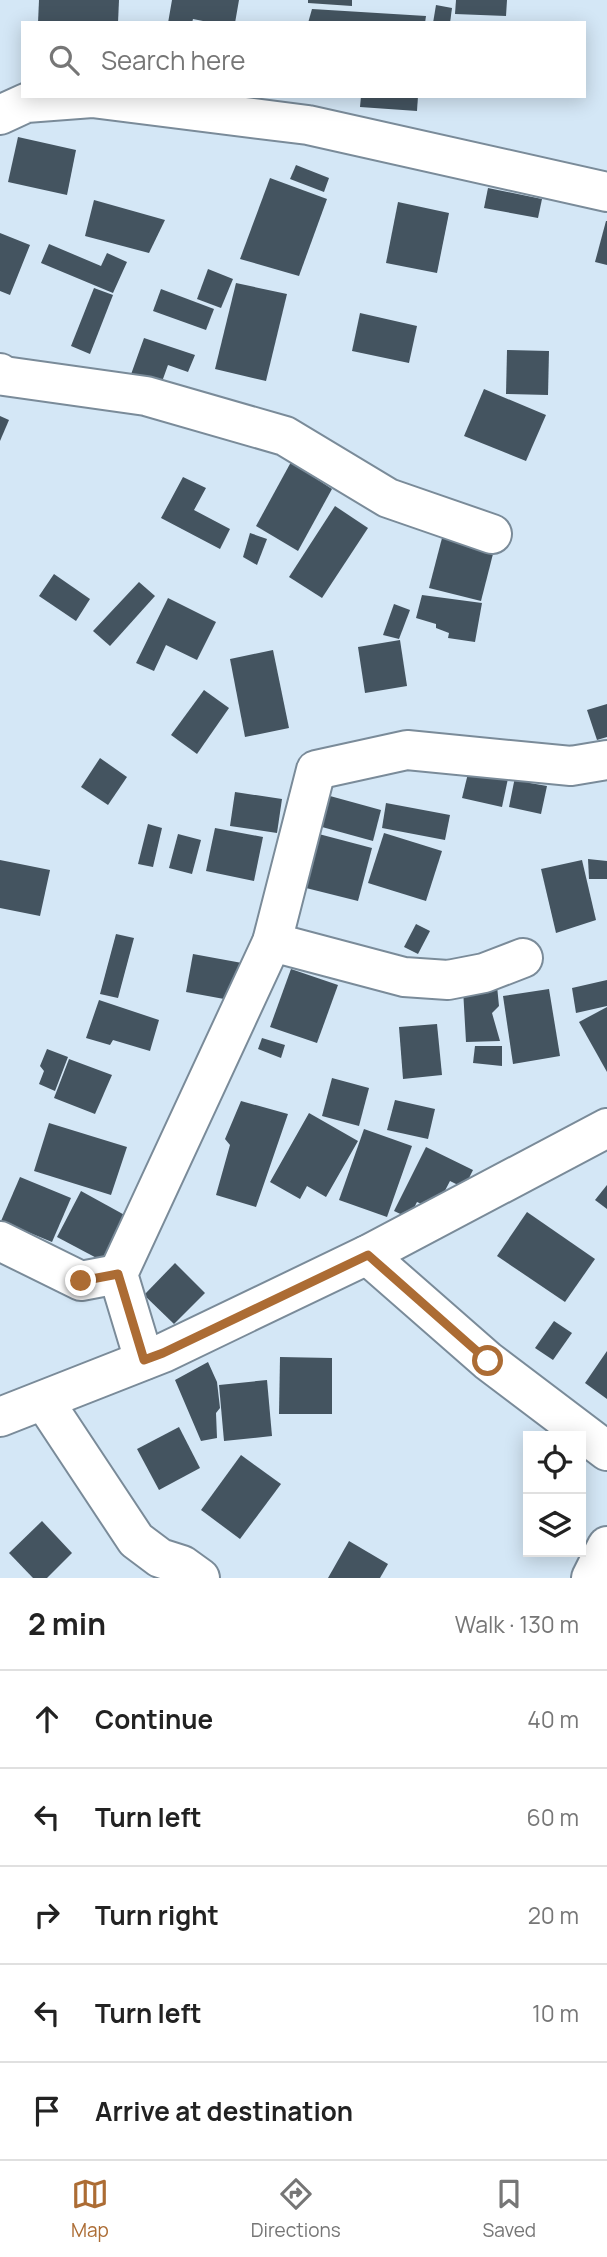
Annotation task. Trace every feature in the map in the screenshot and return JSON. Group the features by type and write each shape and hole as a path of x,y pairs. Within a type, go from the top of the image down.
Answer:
{"street":[{"path":"9,103 92,98 308,125 607,191"},
{"path":"0,373 4,376 146,396 285,436 388,498 492,534"},
{"path":"144,1360 118,1274 272,942 316,770 407,750 571,766 607,760"},
{"path":"272,942 404,977 448,980 484,973 523,958"},
{"path":"0,1417 163,1353 368,1255 607,1128"},
{"path":"0,1241 81,1281 118,1274"},
{"path":"368,1255 488,1361 607,1451"},
{"path":"44,1401 136,1540 160,1558 182,1565 200,1578"},
{"path":"591,1578 607,1546"}],"building":[{"path":"39,0 119,0 118,21 38,21"},
{"path":"172,0 239,0 235,21 168,21"},
{"path":"308,0 352,0 352,6 308,3"},
{"path":"456,0 507,0 506,16 455,14"},
{"path":"436,5 452,8 450,21 433,21"},
{"path":"312,9 426,16 425,21 309,21"},
{"path":"361,98 418,98 417,111 360,107"},
{"path":"18,137 76,150 67,195 8,182"},
{"path":"296,165 329,178 324,192 290,179"},
{"path":"270,178 327,199 299,276 240,259"},
{"path":"488,188 542,199 538,218 484,208"},
{"path":"94,200 165,220 149,253 85,236"},
{"path":"398,202 449,213 437,273 386,263"},
{"path":"607,221 607,265 595,262"},
{"path":"0,233 30,245 10,295 0,291"},
{"path":"49,244 101,266 107,253 127,262 113,293 41,263"},
{"path":"208,269 233,279 221,308 197,299"},
{"path":"236,283 287,294 266,381 215,369"},
{"path":"94,288 113,295 90,354 71,346"},
{"path":"161,289 214,309 206,330 153,311"},
{"path":"360,313 417,326 409,363 352,351"},
{"path":"144,338 195,355 188,372 168,365 159,390 129,380"},
{"path":"507,350 549,351 548,395 506,394"},
{"path":"484,389 546,415 526,461 464,436"},
{"path":"0,416 9,420 0,441"},
{"path":"291,462 332,489 298,551 256,526"},
{"path":"183,477 206,488 194,510 230,529 220,549 161,518"},
{"path":"335,506 368,528 322,598 289,577"},
{"path":"250,533 267,539 257,565 243,557"},
{"path":"442,538 494,550 481,601 429,588"},
{"path":"54,574 90,599 76,621 39,596"},
{"path":"139,582 155,596 110,646 93,631"},
{"path":"422,595 482,603 475,642 448,638 449,633 436,628 436,624 416,618"},
{"path":"168,598 216,622 197,660 166,645 154,671 136,663"},
{"path":"394,604 410,610 399,639 383,635"},
{"path":"400,640 407,686 365,693 358,647"},
{"path":"273,650 289,728 245,737 230,659"},
{"path":"204,690 229,708 197,754 171,735"},
{"path":"607,704 607,737 597,740 587,710"},
{"path":"100,758 127,777 108,805 81,787"},
{"path":"471,761 510,769 502,807 462,798"},
{"path":"518,762 534,765 530,783 547,786 541,814 509,807"},
{"path":"235,792 282,799 277,833 230,826"},
{"path":"330,796 381,810 373,841 322,827"},
{"path":"386,803 450,815 445,840 382,828"},
{"path":"148,824 162,828 153,867 138,864"},
{"path":"215,828 263,837 254,881 206,871"},
{"path":"315,833 372,848 358,901 302,887"},
{"path":"384,833 442,851 426,901 368,883"},
{"path":"178,834 201,840 192,874 169,868"},
{"path":"588,859 607,861 607,879 589,879"},
{"path":"0,860 50,870 40,916 0,908"},
{"path":"582,860 596,920 556,933 541,869"},
{"path":"416,924 430,931 418,954 404,947"},
{"path":"116,934 134,938 118,998 100,994"},
{"path":"193,954 242,963 235,1001 186,992"},
{"path":"291,969 338,985 317,1043 270,1027"},
{"path":"607,980 607,1006 576,1013 572,988"},
{"path":"497,986 499,1006 492,1013 500,1041 466,1042 463,989"},
{"path":"549,989 560,1056 513,1064 503,996"},
{"path":"99,1000 159,1020 150,1051 113,1040 110,1045 86,1038"},
{"path":"607,1007 607,1072 579,1022"},
{"path":"437,1024 442,1075 403,1079 399,1027"},
{"path":"262,1038 285,1045 281,1058 258,1049"},
{"path":"475,1046 502,1046 502,1066 473,1063"},
{"path":"47,1049 68,1057 55,1091 39,1084 44,1071 40,1066"},
{"path":"69,1059 112,1075 95,1114 54,1098"},
{"path":"332,1078 369,1088 359,1126 322,1116"},
{"path":"395,1100 435,1109 428,1139 387,1130"},
{"path":"241,1101 288,1114 256,1207 216,1195 230,1145 225,1139"},
{"path":"309,1113 358,1141 326,1197 307,1186 300,1199 270,1182"},
{"path":"49,1123 127,1147 111,1195 34,1171"},
{"path":"364,1129 412,1146 387,1217 339,1200"},
{"path":"426,1147 473,1170 464,1188 450,1181 435,1210 417,1202 409,1218 394,1211"},
{"path":"20,1177 71,1198 52,1242 1,1221"},
{"path":"607,1185 607,1209 595,1200"},
{"path":"81,1191 130,1218 106,1263 57,1237"},
{"path":"527,1212 595,1259 565,1302 497,1256"},
{"path":"175,1263 205,1293 174,1324 144,1295"},
{"path":"554,1321 572,1333 553,1360 535,1348"},
{"path":"607,1351 607,1399 585,1383"},
{"path":"280,1357 332,1358 332,1414 279,1414"},
{"path":"208,1362 217,1382 220,1408 216,1413 217,1438 201,1441 175,1380"},
{"path":"267,1380 272,1436 224,1441 219,1385"},
{"path":"179,1427 200,1468 159,1490 137,1449"},
{"path":"241,1455 281,1484 240,1539 201,1510"},
{"path":"42,1521 72,1553 47,1578 33,1578 9,1553"},
{"path":"349,1541 388,1564 380,1578 328,1578"}],"route":[{"path":"81,1281 118,1274 144,1360 368,1255 488,1361"}]}
